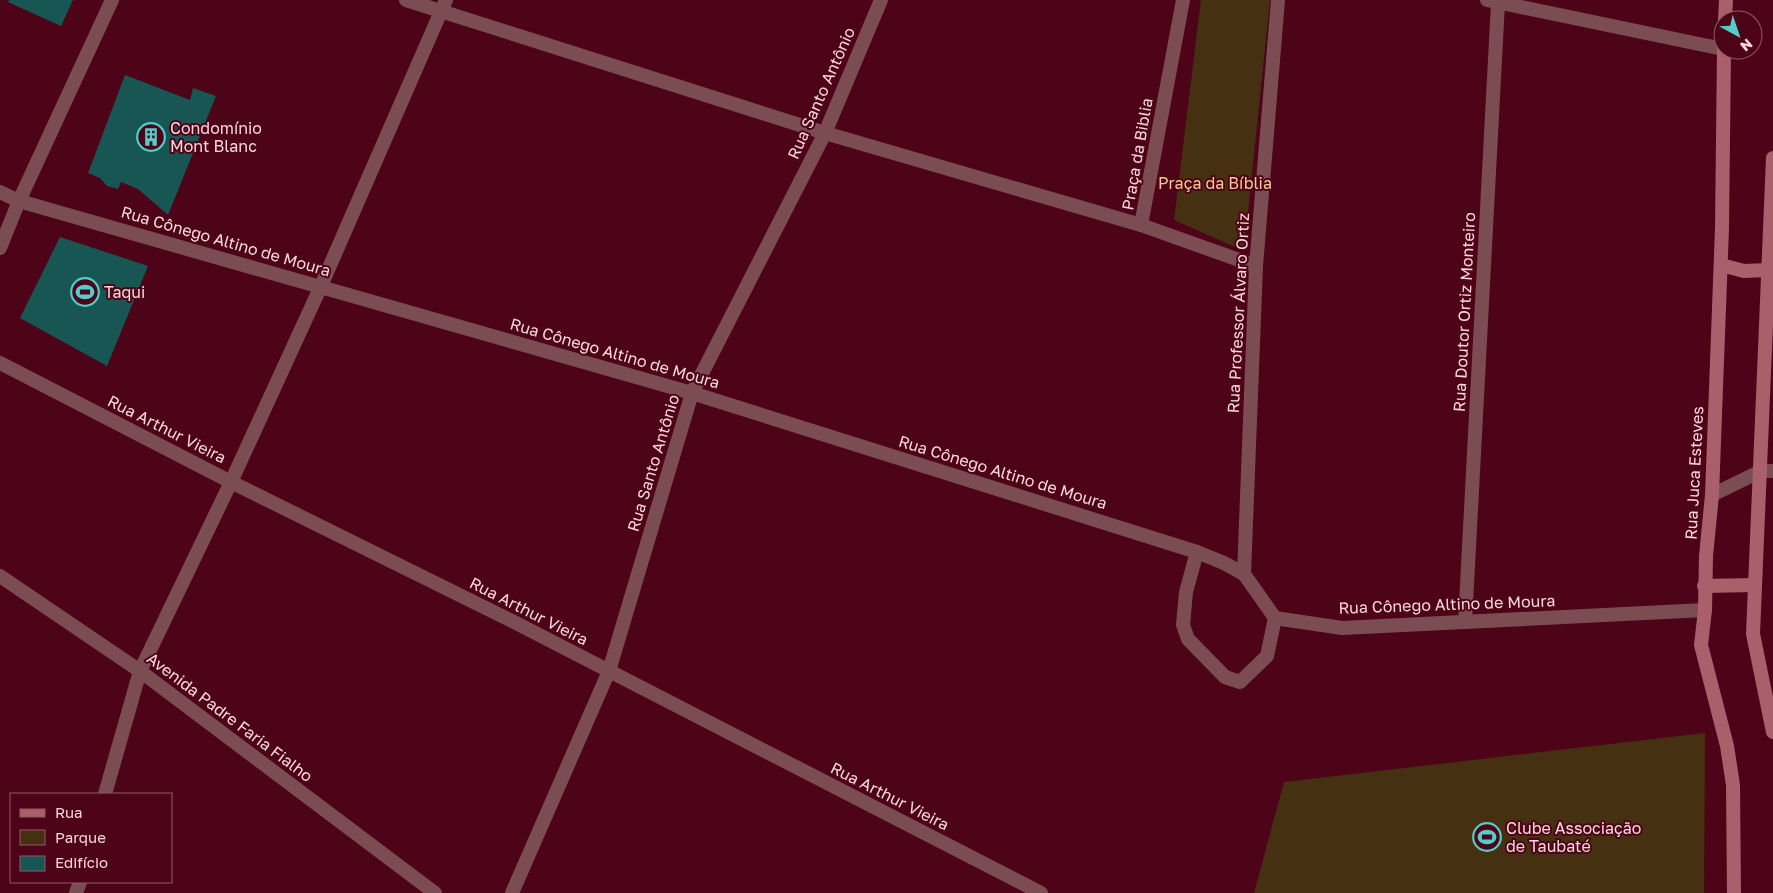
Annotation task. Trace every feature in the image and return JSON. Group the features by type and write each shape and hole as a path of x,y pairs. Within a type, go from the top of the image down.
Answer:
{"main road":[{"name":"Rua Juca Esteves","path":"1723,60 1721,265 1712,495 1704,586 1705,610 1700,645 1728,746 1733,784 1734,893"},
{"path":"1773,158 1768,270 1767,471 1754,585 1753,634 1773,732"},
{"path":"1721,265 1744,271 1768,270"},
{"path":"1704,586 1754,585"}],"street":[{"path":"0,248 19,201 112,0"},
{"path":"406,0 444,6 825,133 1141,225"},
{"name":"Rua Santo Antônio","path":"512,893 609,671 692,393 825,133 881,0"},
{"name":"Praça da Biblia","path":"1183,0 1141,225 1256,266"},
{"name":"Rua Professor Álvaro Ortiz","path":"1244,574 1256,266 1278,0"},
{"path":"1493,2 1713,48"},
{"name":"Rua Doutor Ortiz Monteiro","path":"1465,622 1493,2"},
{"path":"105,793 140,671 231,482 321,286 444,6"},
{"name":"Rua Cônego Altino de Moura","path":"0,192 19,201 692,393 1197,552 1244,574"},
{"name":"Rua Arthur Vieira","path":"0,363 231,482 516,623 1041,893"},
{"path":"1712,495 1767,471"},
{"path":"1197,552 1186,592 1183,625 1188,639 1225,677 1240,682 1267,656 1275,618 1244,574"},
{"name":"Avenida Padre Faria Fialho","path":"0,576 140,671 436,893"},
{"name":"Rua Cônego Altino de Moura","path":"1275,618 1342,628 1705,610"}],"green space":[{"name":"Praça da Bíblia","path":"1201,0 1270,0 1244,251 1174,220"},
{"name":"Clube Associação de Taubaté","path":"1705,733 1704,893 1254,893 1284,782"}],"building":[{"path":"9,0 73,0 61,26 8,2"},
{"name":"Condomínio Mont Blanc","path":"125,75 190,100 193,88 216,96 168,215 138,189 121,182 118,189 107,186 100,178 88,173"},
{"name":"Taqui","path":"60,237 148,266 107,366 20,318"}],"place":[{"name":"Condomínio Mont Blanc","path":"151,137"},
{"name":"Taqui","path":"85,292"},
{"name":"Clube Associação de Taubaté","path":"1487,837"}]}
